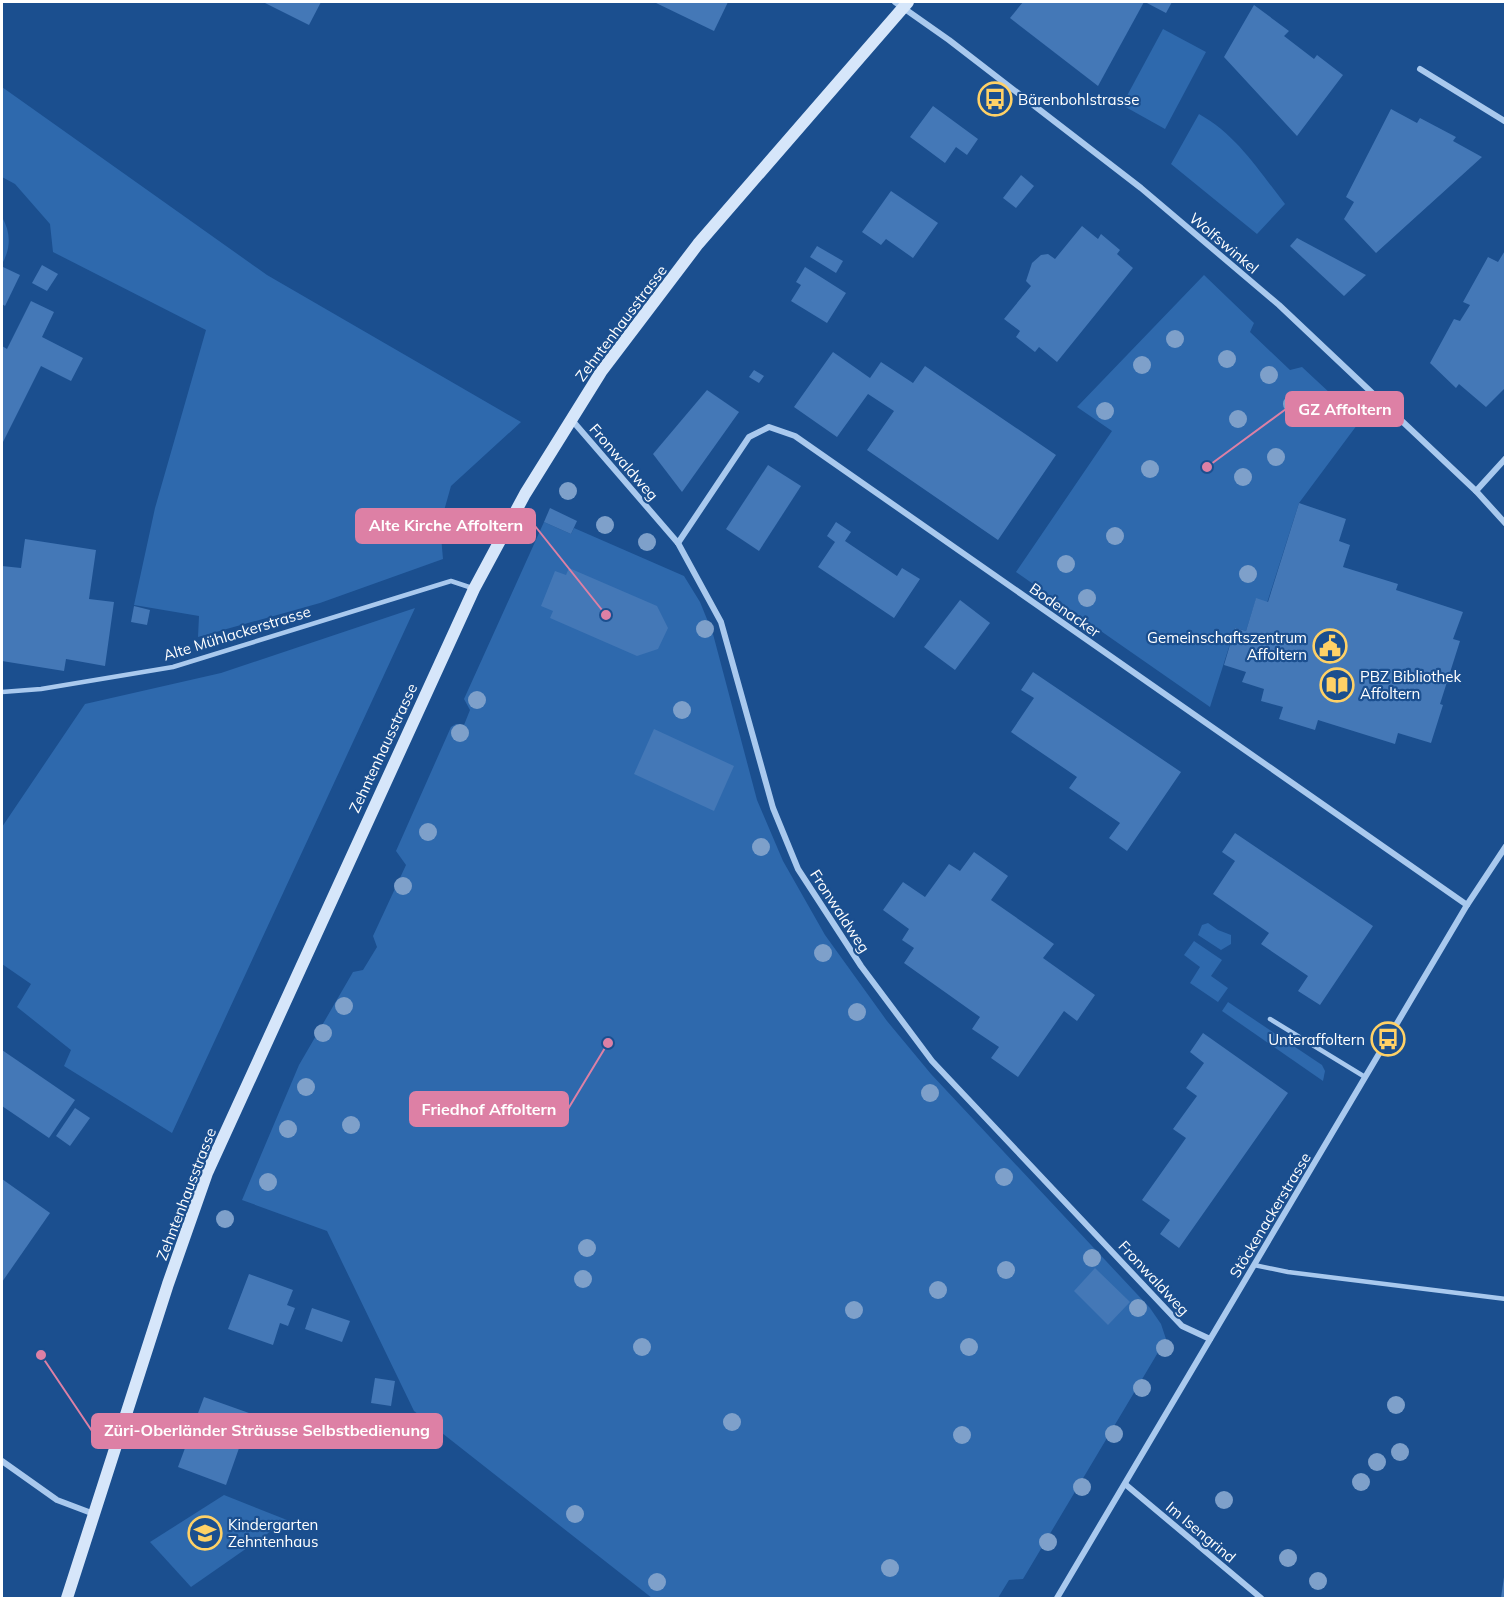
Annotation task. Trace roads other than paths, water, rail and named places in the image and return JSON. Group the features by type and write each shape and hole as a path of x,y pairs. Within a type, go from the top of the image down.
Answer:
{"street":[{"name":"Zehntenhausstrasse","path":"67,1599 168,1284 207,1173 474,589 525,494 601,372 698,244 902,4"},
{"name":"Wolfswinkel","path":"902,4 1141,188 1279,305 1476,492 1506,524"},
{"path":"1420,69 1506,122"},
{"name":"Fronwaldweg","path":"571,419 678,543 721,622 770,799 798,869 861,966 932,1061 1182,1326 1210,1339"},
{"name":"Bodenacker","path":"678,543 749,437 769,427 795,436 1467,905"},
{"path":"1476,492 1506,458"},
{"name":"Stöckenackerstrasse","path":"1057,1599 1467,905 1506,846"},
{"path":"2,1461 57,1500 95,1514"},
{"name":"Im Isengrind","path":"1125,1484 1262,1599"}],"lane":[{"name":"Alte Mühlackerstrasse","path":"2,692 42,689 173,667 451,581 474,589"},
{"path":"1270,1018 1365,1077"},
{"path":"1254,1265 1288,1272 1506,1299"}],"place":[{"name":"Bärenbohlstrasse","path":"995,99"},
{"name":"GZ Affoltern","path":"1207,467"},
{"name":"Alte Kirche Affoltern","path":"606,615"},
{"name":"Gemeinschaftszentrum Affoltern","path":"1330,646"},
{"name":"PBZ Bibliothek Affoltern","path":"1337,685"},
{"name":"Unteraffoltern","path":"1388,1039"},
{"name":"Friedhof Affoltern","path":"608,1043"},
{"name":"Züri-Oberländer Sträusse Selbstbedienung","path":"41,1355"},
{"name":"Kindergarten Zehntenhaus","path":"205,1533"}]}
